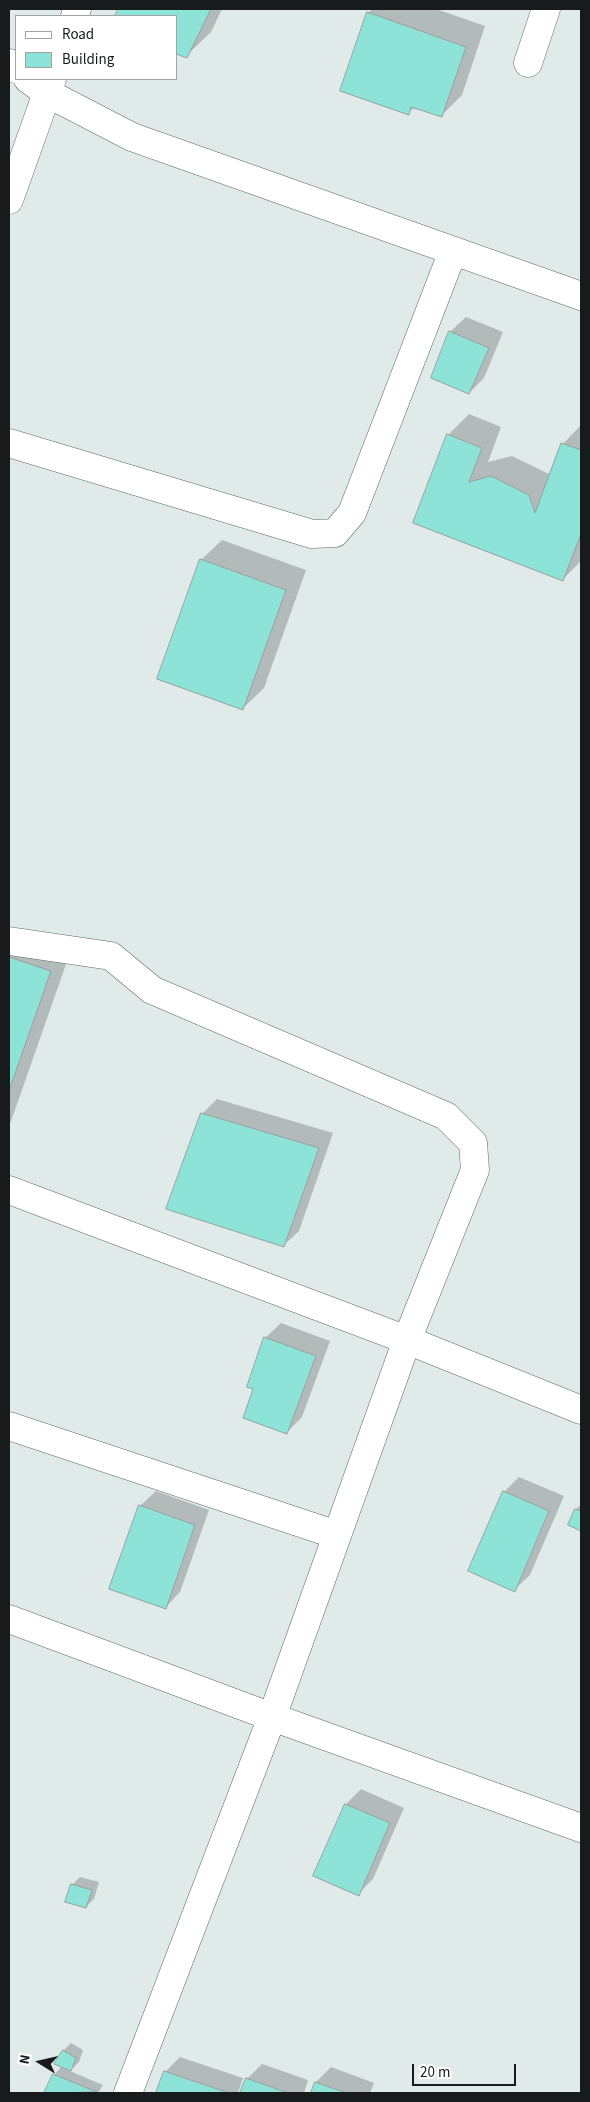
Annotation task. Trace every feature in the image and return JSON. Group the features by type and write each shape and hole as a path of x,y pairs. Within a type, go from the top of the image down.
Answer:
{"street":[{"path":"528,63 546,9"},
{"path":"9,200 42,84 132,137 581,296"},
{"path":"9,444 312,534 335,533 352,514 453,251"},
{"path":"9,941 111,956 152,990 446,1116 473,1143 475,1170 408,1340 272,1717 128,2093"},
{"path":"9,1190 408,1340 581,1410"},
{"path":"9,1426 337,1535"},
{"path":"9,1619 272,1717 581,1828"}],"building":[{"path":"118,9 211,9 187,58 178,55 178,15 115,15"},
{"path":"367,12 466,47 442,117 411,107 409,115 340,91"},
{"path":"449,331 489,348 469,394 431,378"},
{"path":"447,434 482,448 469,482 491,476 529,495 535,513 561,443 581,450 581,534 563,581 413,523"},
{"path":"200,559 286,590 243,710 157,679"},
{"path":"9,957 51,971 9,1091"},
{"path":"201,1113 319,1148 284,1247 166,1209"},
{"path":"264,1337 316,1356 287,1434 243,1418 253,1389 247,1387"},
{"path":"503,1491 549,1511 515,1592 468,1571"},
{"path":"139,1505 195,1525 166,1609 109,1589"},
{"path":"575,1509 581,1511 581,1531 568,1525"},
{"path":"345,1804 390,1823 359,1896 313,1876"},
{"path":"71,1884 92,1890 86,1908 65,1902"},
{"path":"63,2050 76,2058 71,2071 54,2064"},
{"path":"164,2071 229,2093 156,2093"},
{"path":"53,2074 97,2092 44,2093"},
{"path":"246,2078 288,2093 240,2093"},
{"path":"315,2082 347,2093 311,2093"}]}
